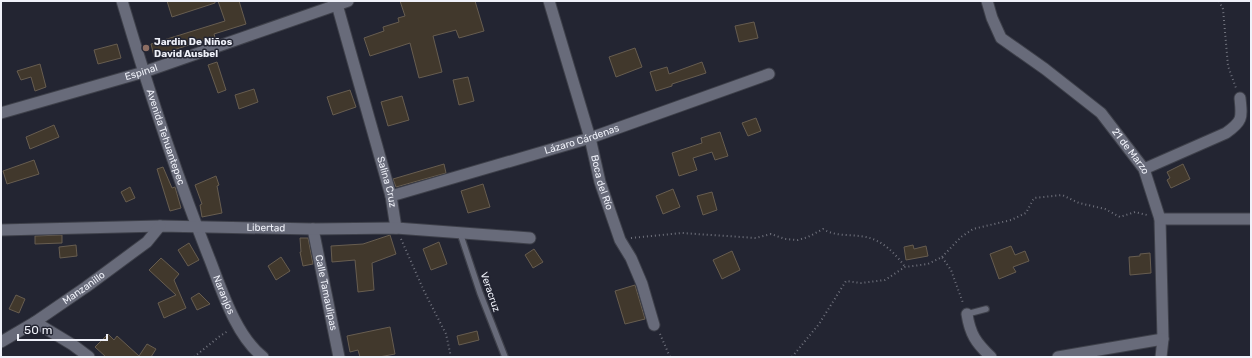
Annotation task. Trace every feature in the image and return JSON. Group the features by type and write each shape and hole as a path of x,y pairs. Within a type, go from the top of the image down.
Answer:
{"street":[{"name":"Avenida Tehuantepec","path":"122,1 144,72 196,226"},
{"name":"Boca del Río","path":"549,1 590,138 600,182 620,240 642,284 654,325"},
{"name":"21 de Marzo","path":"987,1 992,18 1001,38 1045,69 1101,113 1144,169 1160,219 1163,339 1162,357"},
{"name":"Espinal","path":"1,113 144,72 340,2"},
{"name":"Salina Cruz","path":"340,2 391,196 396,228"},
{"name":"Lázaro Cárdenas","path":"391,196 590,138 770,74"},
{"path":"1144,169 1226,134 1237,125 1242,115 1240,98"},
{"path":"1160,219 1251,219"},
{"name":"Libertad","path":"1,230 160,226 313,230 396,228 530,238"},
{"name":"Manzanillo","path":"1,342 35,322 86,287 147,242 160,226"},
{"name":"Naranjos","path":"196,226 238,327 254,350 263,357"},
{"name":"Calle Tamaulipas","path":"313,230 339,357"},
{"path":"967,314 969,327 979,346 991,357"},
{"path":"35,322 73,345 89,357"},
{"path":"1058,357 1163,339"}],"lane":[{"name":"Veracruz","path":"460,232 480,293 505,357"},
{"path":"967,314 986,309"}],"path":[{"path":"1219,1 1223,10 1228,66 1240,98"},
{"path":"792,357 819,324 846,281 861,283 886,280 905,266 928,264 942,257 961,237 973,228 1011,220 1026,213 1034,198 1062,195 1079,203 1105,209 1120,217 1135,212 1160,219"},
{"path":"396,228 424,291 446,334 451,357"},
{"path":"620,240 682,233 756,238 771,234 785,239 798,240 808,237 823,229 830,234 867,237 879,242 898,256 905,266"},
{"path":"942,257 951,270 967,314"},
{"path":"654,325 661,335 670,357"},
{"path":"194,357 220,336 238,327"}],"building":[{"path":"167,1 215,1 215,3 172,17"},
{"path":"218,1 239,1 246,24 214,34 215,37 154,56 151,44 225,21"},
{"path":"400,1 475,1 484,31 459,38 456,30 433,36 442,72 419,78 410,43 370,56 364,38 384,31 383,27 399,22 398,18 405,16"},
{"path":"754,22 758,38 739,42 735,26"},
{"path":"117,44 121,58 98,64 94,50"},
{"path":"635,48 642,67 616,77 609,57"},
{"path":"217,62 226,90 218,93 208,65"},
{"path":"702,62 706,73 656,91 650,72 667,67 669,74"},
{"path":"40,64 46,87 35,91 31,77 21,80 17,71"},
{"path":"468,77 474,101 459,105 453,80"},
{"path":"254,89 258,102 239,109 235,95"},
{"path":"350,90 356,107 333,115 327,97"},
{"path":"402,96 409,120 388,126 381,102"},
{"path":"756,118 761,131 748,136 742,123"},
{"path":"54,125 59,137 30,149 26,137"},
{"path":"720,132 728,156 715,160 712,152 693,158 697,170 679,176 672,153 702,143 701,138"},
{"path":"34,160 39,174 7,184 3,171"},
{"path":"444,164 446,173 396,187 393,179"},
{"path":"1183,164 1190,179 1171,188 1167,180 1170,178 1167,172"},
{"path":"163,167 172,188 175,187 181,208 170,211 157,169"},
{"path":"216,176 219,185 217,186 222,213 202,217 200,205 202,204 195,185"},
{"path":"483,184 490,207 468,213 461,191"},
{"path":"130,187 135,198 126,202 121,192"},
{"path":"673,189 680,207 663,214 656,196"},
{"path":"712,192 717,210 703,215 697,196"},
{"path":"62,235 62,243 35,244 35,236"},
{"path":"390,235 396,254 372,263 374,290 358,292 355,260 332,262 331,246 363,244"},
{"path":"300,238 308,238 313,264 303,266 300,252"},
{"path":"439,242 447,264 431,270 423,249"},
{"path":"189,243 199,260 188,266 178,250"},
{"path":"76,245 77,256 60,258 59,247"},
{"path":"913,245 914,249 926,246 928,256 906,260 904,247"},
{"path":"1011,246 1015,255 1025,251 1029,261 1013,267 1016,272 999,279 990,254"},
{"path":"534,249 543,262 533,268 525,255"},
{"path":"732,251 740,270 722,279 713,260"},
{"path":"1150,253 1151,273 1130,275 1129,257"},
{"path":"281,257 290,271 276,280 268,266"},
{"path":"161,258 179,274 174,280 186,308 164,318 158,303 176,295 149,270"},
{"path":"635,285 645,319 625,324 615,291"},
{"path":"199,293 210,304 197,310 191,298"},
{"path":"16,295 25,299 19,313 9,309"},
{"path":"390,327 395,354 379,357 360,357 358,350 350,352 347,336"},
{"path":"477,331 479,340 459,345 457,336"},
{"path":"108,334 114,340 117,336 139,356 147,344 156,349 151,357 106,357 95,347"}],"place":[{"name":"Jardin De Niños David Ausbel","path":"146,48"}]}
